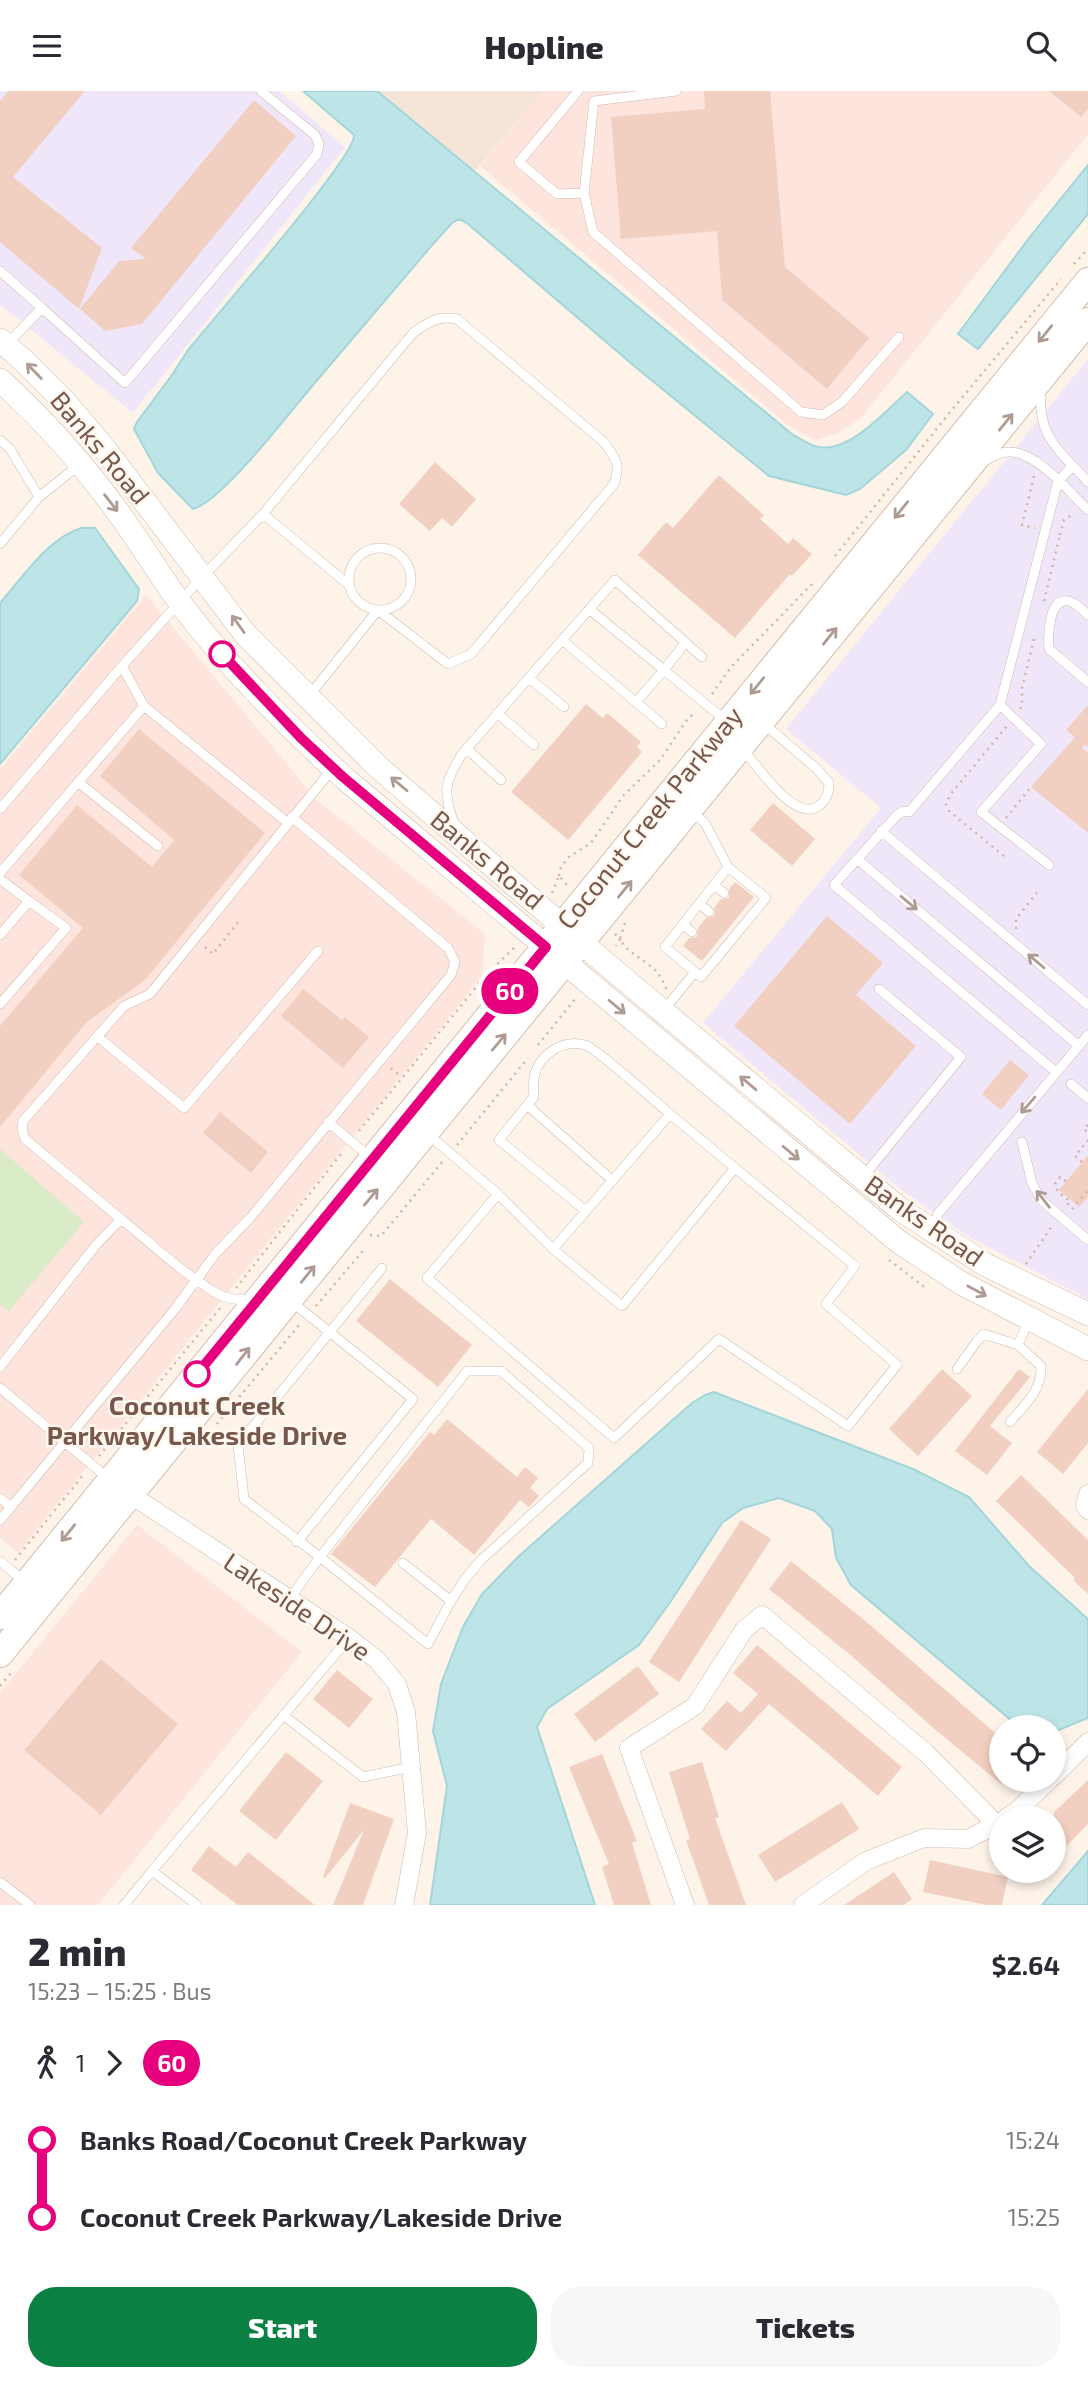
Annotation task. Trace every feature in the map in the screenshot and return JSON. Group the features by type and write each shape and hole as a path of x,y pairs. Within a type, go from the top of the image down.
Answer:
{"main road":[{"name":"Coconut Creek Parkway","path":"0,1616 18,1576 288,1299 425,1132 562,924 727,722 1079,275"},
{"name":"Coconut Creek Parkway","path":"0,1654 111,1480 546,947 582,942 1088,321"}],"street":[{"name":"Banks Road","path":"3,343 65,403 104,448 246,635 378,767 901,1210 986,1265 1088,1314"},
{"name":"Banks Road","path":"0,380 80,464 119,513 179,602 261,697 333,768 899,1242 961,1283 1088,1349"},
{"name":"Lakeside Drive","path":"111,1480 349,1638 377,1660 397,1684 406,1712 417,1833 404,1905"},
{"path":"1088,1494 1085,1504 1088,1510"},
{"path":"685,1905 629,1748 695,1706 744,1630 762,1615 928,1754 989,1811"},
{"path":"1066,1764 1088,1742"},
{"path":"1022,1806 1037,1792"},
{"path":"803,1905 866,1861 924,1838 968,1839 989,1828"}],"lane":[{"path":"0,271 125,383 317,155 319,144 315,135 261,91"},
{"path":"578,91 520,162 556,194 584,193"},
{"path":"597,91 584,193 593,232 801,412 823,415 842,402 900,337"},
{"path":"594,101 676,91"},
{"path":"3,343 42,308"},
{"path":"0,809 179,602 263,514 414,333 429,321 442,316 457,319 605,443 616,460 618,471 614,484 471,654 448,664 378,610"},
{"path":"1042,377 1042,427 1053,444 1088,482"},
{"path":"0,440 10,449 39,497"},
{"path":"969,467 1007,451 1021,453 1038,463 1058,481 1084,512"},
{"path":"0,544 39,497 80,464"},
{"path":"1056,1072 834,885 897,815 904,811 909,812 1000,705 1058,481 1073,465"},
{"path":"263,514 349,585 357,600 370,609 394,607 401,602 410,589 411,572 397,553 382,548 366,551 359,556 351,569 349,585"},
{"path":"458,835 446,800 447,778 467,749 615,580 702,657"},
{"path":"1088,615 1072,601 1064,601 1050,619 1048,633 1049,649 1088,682"},
{"path":"589,609 727,722"},
{"path":"308,697 378,610"},
{"path":"562,640 662,724"},
{"path":"636,702 685,643"},
{"path":"0,1520 175,1309 216,1253 251,1217 451,975 455,962 448,948 144,706 122,666"},
{"path":"529,678 564,708"},
{"path":"1000,705 1041,744 981,812 1049,866"},
{"path":"0,873 144,706"},
{"path":"498,713 534,745"},
{"path":"741,746 792,805 808,810 819,806 829,794 829,783 817,769 761,722"},
{"path":"467,749 501,780"},
{"path":"259,1299 228,1298 195,1279 25,1139 23,1121 124,1006 150,994 333,768"},
{"path":"78,782 158,845"},
{"path":"689,810 705,823 728,867 766,898 748,913 733,931 701,977 666,947 728,867"},
{"path":"881,831 1088,1005"},
{"path":"857,859 1079,1046"},
{"path":"0,879 66,928 0,1004"},
{"path":"714,885 724,893"},
{"path":"0,935 29,901"},
{"path":"700,904 709,912"},
{"path":"683,925 692,932"},
{"path":"98,1037 184,1108 318,951"},
{"path":"663,1011 695,972"},
{"path":"862,1178 961,1056 879,989"},
{"path":"938,1229 937,1215 1088,1035"},
{"path":"498,1194 427,1279 614,1438 719,1339 848,1426 897,1364 826,1304 855,1266 586,1045 560,1044 546,1055 535,1070 532,1083 534,1097 499,1140 586,1211"},
{"path":"1071,1084 1088,1098"},
{"path":"527,1105 612,1180"},
{"path":"553,1249 670,1114"},
{"path":"328,1122 373,1159"},
{"path":"425,1132 498,1194 553,1249 622,1306 734,1168"},
{"path":"1021,1142 1032,1182 1041,1200 1088,1240"},
{"path":"0,1367 96,1245 121,1219"},
{"path":"290,1598 320,1557 467,1371 501,1371 589,1448 588,1463 481,1560 451,1601 428,1644 320,1557 244,1499 238,1445 382,1268"},
{"path":"288,1299 413,1399 298,1542"},
{"path":"1018,1345 1030,1319"},
{"path":"957,1369 984,1334 1018,1345 1041,1366 1041,1379 1031,1397 1010,1422"},
{"path":"0,1388 111,1480"},
{"path":"0,1498 11,1507"},
{"path":"0,1561 18,1576"},
{"path":"403,1563 451,1601"},
{"path":"124,1905 349,1638"},
{"path":"283,1715 363,1777 411,1767"},
{"path":"152,1871 197,1905"},
{"path":"0,1882 30,1905"}],"path":[{"path":"1079,275 1088,249"},
{"path":"832,559 1061,279"},
{"path":"1060,535 1066,516 1084,512"},
{"path":"559,876 561,867 569,857 591,843 623,796 660,760 686,721 704,703 731,667 815,581"},
{"path":"1000,827 1031,787"},
{"path":"1015,943 1016,919 1039,891"},
{"path":"202,945 214,954 239,921"},
{"path":"18,1576 111,1480 228,1298 486,975 508,955 546,947"},
{"path":"1088,1125 1084,1129 1088,1133"},
{"path":"1082,1162 1074,1156 1088,1140"},
{"path":"1022,1269 1070,1201 1058,1192 1055,1184 1060,1177 1066,1181"},
{"path":"1072,1210 1088,1190"}],"shaded area":[{"path":"0,91 279,91 345,147 133,413 0,304"},
{"path":"377,91 543,91 474,172"},
{"path":"543,91 1088,91 1088,134 860,419 838,433 816,440 788,425 480,166"},
{"path":"1088,359 1088,1299 969,1237 899,1188 703,1023 881,808 786,729"},
{"path":"146,595 317,800 485,934 482,976 18,1553 0,1538 0,769"},
{"path":"137,1525 302,1652 98,1905 0,1905 0,1693"}],"green space":[{"path":"0,1149 84,1222 9,1311 0,1304"}],"water":[{"path":"303,91 377,91 793,435 809,444 831,447 842,444 866,429 907,392 933,414 906,450 860,489 846,495 769,476 459,219 433,244 253,457 220,491 193,509 158,473 134,429 188,350 308,205 348,149 354,135"},
{"path":"1088,165 1088,214 978,349 958,334 1029,238"},
{"path":"81,528 95,528 139,589 137,601 0,764 0,603 46,550"},
{"path":"714,1392 913,1469 969,1497 1029,1566 1088,1619 1088,1718 1066,1727 1066,1715 1005,1715 851,1585 836,1558 832,1529 815,1511 779,1498 743,1508 722,1523 639,1645 547,1709 537,1727 595,1905 430,1905 447,1786 433,1731 441,1684 463,1627 482,1594 519,1556 692,1403"},
{"path":"1088,1851 1088,1905 1042,1905 1061,1883 1066,1883 1066,1877"}],"building":[{"path":"8,91 85,91 13,177 102,248 79,309 0,242 0,101"},
{"path":"704,91 770,91 785,267 869,338 827,389 722,300 717,231 621,239 611,117 705,109"},
{"path":"1049,91 1088,91 1088,109 1081,117"},
{"path":"254,100 296,136 142,324 105,331 80,309 119,261 146,259 131,248"},
{"path":"435,462 476,499 452,527 442,518 430,531 399,504"},
{"path":"719,475 764,515 760,519 788,544 793,538 812,554 792,576 790,574 735,638 638,555 666,522 673,528"},
{"path":"586,704 603,718 607,713 641,742 637,747 642,752 568,840 511,792"},
{"path":"1088,705 1088,747 1085,745 1082,748 1088,753 1088,833 1031,787 1075,737 1066,730"},
{"path":"139,729 265,833 145,980 87,1022 0,1127 0,1026 83,928 19,875 77,805 152,867 174,840 100,776"},
{"path":"773,803 815,839 792,866 750,830"},
{"path":"735,882 754,897 702,961 683,946 689,938 697,937 698,928 706,918 715,916 714,908 721,899 729,898 729,889"},
{"path":"827,916 883,963 856,995 916,1046 850,1124 734,1026"},
{"path":"303,989 342,1020 345,1017 369,1037 343,1068 281,1016"},
{"path":"1010,1060 1029,1075 1001,1110 982,1094"},
{"path":"220,1112 268,1152 251,1173 203,1133"},
{"path":"1088,1155 1088,1197 1079,1207 1059,1190"},
{"path":"390,1279 472,1345 438,1387 356,1321"},
{"path":"942,1369 972,1396 918,1456 889,1429"},
{"path":"1019,1369 1030,1377 990,1426 1012,1443 987,1475 955,1451"},
{"path":"1088,1389 1088,1443 1063,1474 1037,1452"},
{"path":"447,1419 517,1477 525,1467 538,1478 530,1488 539,1496 529,1507 520,1500 474,1555 431,1519 375,1587 331,1554 430,1432 434,1435"},
{"path":"1021,1475 1088,1540 1088,1594 996,1501"},
{"path":"741,1520 771,1539 679,1682 649,1662"},
{"path":"791,1561 869,1624 989,1728 989,1774 854,1658 769,1589"},
{"path":"757,1645 902,1767 878,1796 769,1704 726,1751 701,1729 727,1701 741,1713 758,1694 733,1673"},
{"path":"101,1659 178,1724 101,1815 24,1750"},
{"path":"638,1666 659,1694 595,1742 574,1714"},
{"path":"337,1670 373,1699 349,1728 313,1699"},
{"path":"286,1752 323,1781 276,1840 239,1811"},
{"path":"602,1754 637,1841 632,1843 651,1905 614,1905 602,1867 609,1864 569,1767"},
{"path":"702,1762 719,1817 715,1818 746,1905 709,1905 686,1840 690,1839 669,1772"},
{"path":"1088,1780 1088,1824 1066,1847 1066,1806 1060,1806"},
{"path":"842,1802 859,1829 775,1882 758,1855"},
{"path":"350,1803 394,1819 363,1905 333,1905 364,1830 325,1878 323,1877"},
{"path":"209,1846 236,1867 248,1852 315,1905 238,1905 191,1870"},
{"path":"930,1860 989,1873 989,1883 1007,1883 1002,1905 986,1905 923,1892"},
{"path":"894,1872 912,1899 904,1905 844,1905"}],"bus line":[{"name":"60","path":"197,1374 546,947 343,777 301,738 222,654"}],"place":[{"name":"Coconut Creek Parkway/Lakeside Drive","path":"197,1374"}]}
